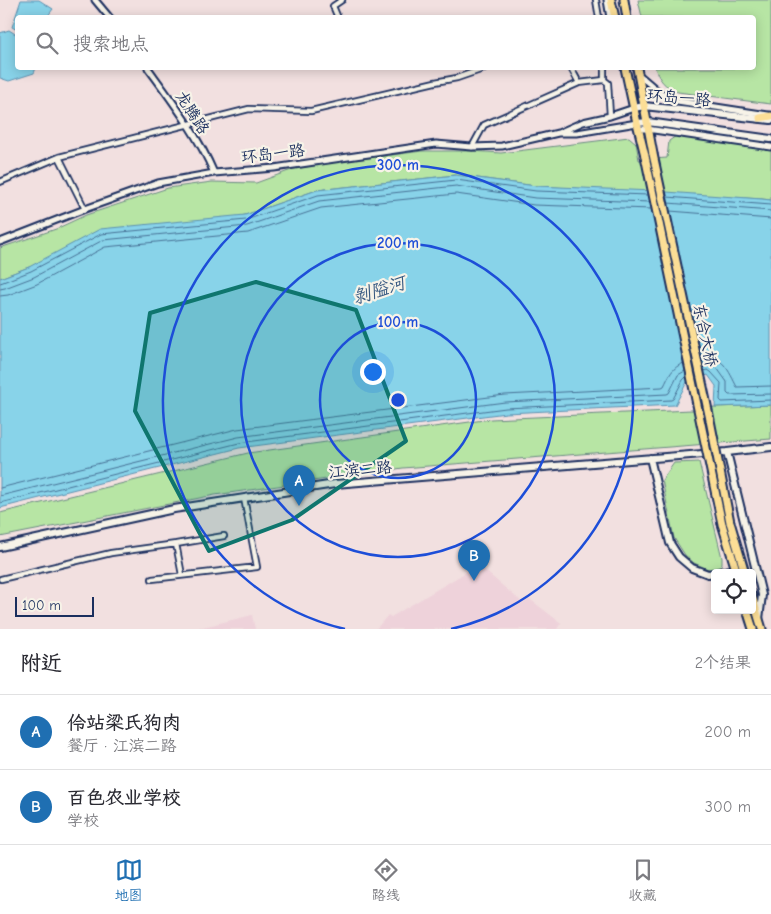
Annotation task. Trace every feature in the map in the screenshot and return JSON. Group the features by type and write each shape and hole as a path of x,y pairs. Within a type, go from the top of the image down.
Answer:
{"main road":[{"path":"611,0 614,15"},
{"path":"624,0 626,15"},
{"path":"625,70 638,126 649,155"},
{"path":"638,71 648,125 649,155"},
{"name":"环岛一路","path":"634,108 644,106 771,120"},
{"path":"760,118 771,115"},
{"name":"环岛一路","path":"638,126 648,125 771,140"},
{"name":"东合大桥","path":"649,155 709,415 726,523"},
{"name":"江滨二路","path":"0,547 174,509 335,484 771,447"},
{"path":"727,452 762,595 759,620"},
{"path":"650,458 670,543 680,557 692,568 711,574"},
{"path":"726,523 736,569"},
{"path":"726,523 743,569"},
{"path":"756,610 762,629"},
{"path":"748,614 753,629"}],"street":[{"path":"95,0 108,15"},
{"path":"337,15 333,6 342,0"},
{"path":"596,0 598,15"},
{"path":"606,0 609,15"},
{"name":"龙腾路","path":"149,70 188,124 207,156 214,173"},
{"path":"0,182 59,157 249,109 311,111 458,78 480,70"},
{"path":"572,70 579,83"},
{"path":"604,70 604,80 608,83 610,116"},
{"path":"638,71 659,92 678,101 771,115"},
{"path":"472,147 484,125 579,83 604,80"},
{"name":"环岛一路","path":"0,242 84,209 158,183 214,173 274,168 436,144 472,147 502,146 558,133 583,122 634,108"},
{"path":"648,125 771,147"},
{"name":"环岛一路","path":"558,133 577,133 638,126"},
{"path":"59,157 84,209"},
{"path":"152,579 257,567 244,498"},
{"path":"1,579 111,553 224,536"},
{"path":"176,544 182,576"}],"highlighted area":[{"path":"256,282 356,310 406,441 292,520 209,551 135,411 150,313"}],"shaded area":[{"path":"478,565 523,603 527,597 561,623 557,629 376,629 388,615 391,617"},
{"path":"252,615 255,629 195,629"}],"green space":[{"path":"638,0 771,0 771,104 678,92 663,83 656,70 756,70 756,15 642,15"},
{"path":"676,136 771,150 771,200 536,186 456,175 317,190 245,215 29,267 0,278 0,248 56,229 86,215 168,188 212,182 256,183 294,169 422,151 501,153 629,137 636,143 639,160 667,158 669,141"},
{"path":"771,405 771,439 403,468 215,495 0,537 0,513 248,453 491,419"},
{"path":"699,462 722,558 720,567 708,569 694,563 685,555 674,538 662,480 674,463"}],"water":[{"path":"21,0 39,0 53,9 48,15 16,15"},
{"path":"15,18 15,29 12,27"},
{"path":"9,30 15,34 15,70 35,70 34,73 9,81 0,78 0,33"},
{"name":"剥隘河","path":"456,175 536,186 653,191 771,200 771,405 715,407 716,386 708,375 687,382 675,405 506,413 239,448 0,508 0,278 29,267 100,229 245,215 317,190"}],"place":[{"name":"伶站梁氏狗肉","path":"299,506"},
{"name":"百色农业学校","path":"474,581"}]}
